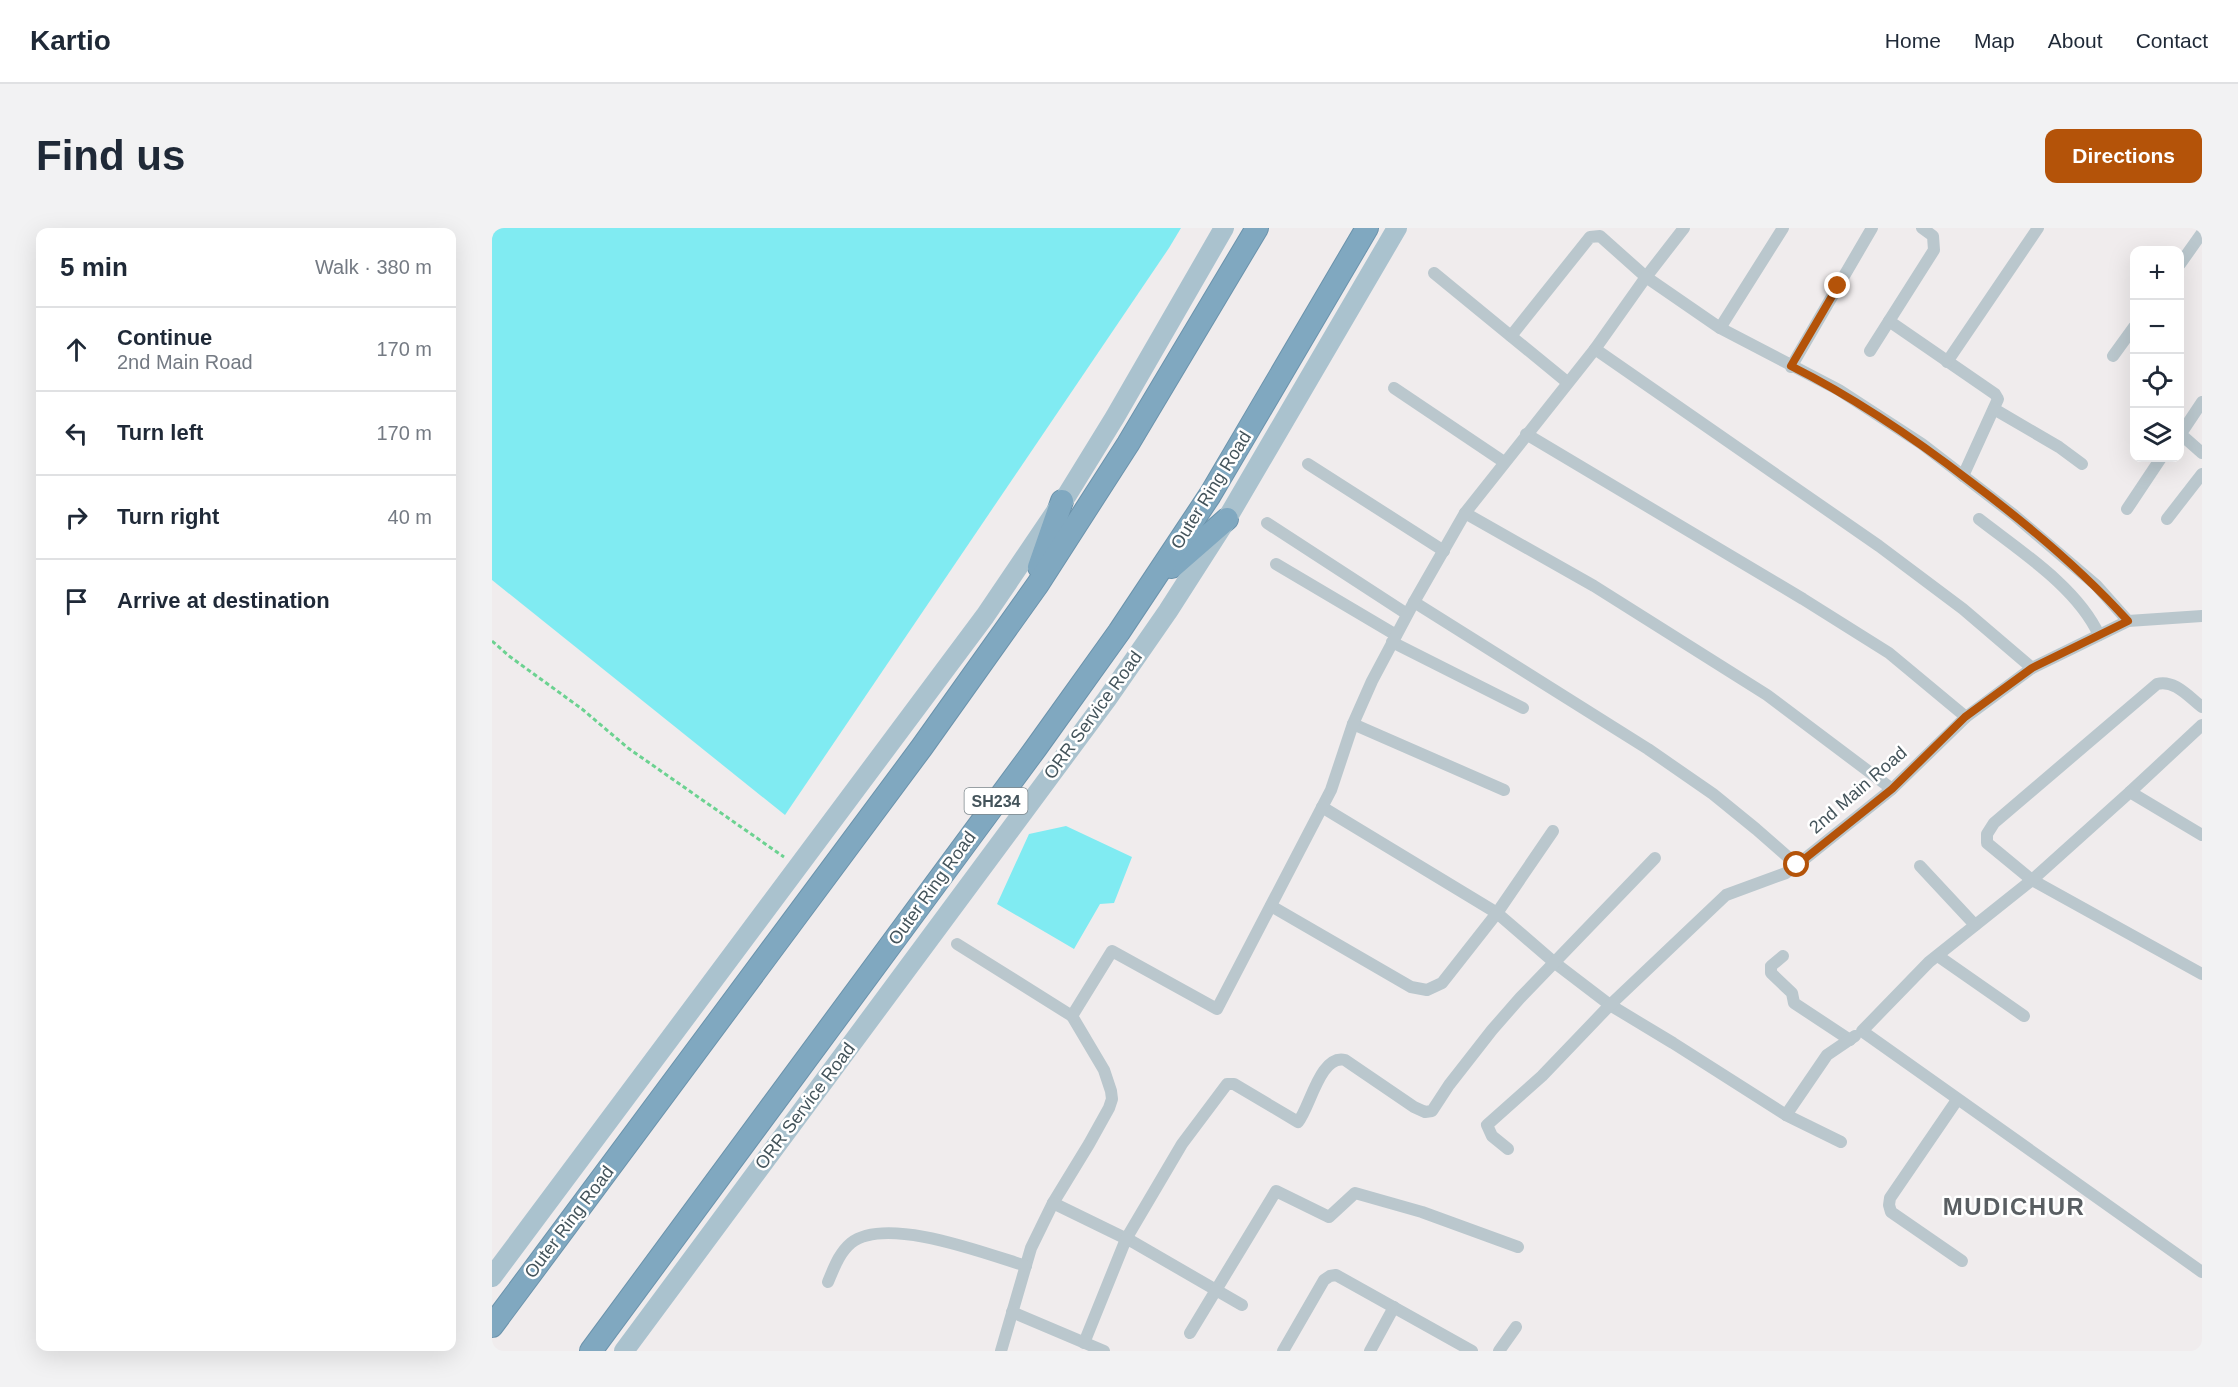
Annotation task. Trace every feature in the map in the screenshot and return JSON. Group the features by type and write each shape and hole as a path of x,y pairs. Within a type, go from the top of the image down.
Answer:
{"highway":[{"name":"Outer Ring Road","path":"492,1326 922,747 1029,597 1128,444 1257,228"},
{"name":"Outer Ring Road","path":"591,1351 1036,748 1149,588 1210,495 1367,231"},
{"path":"1029,597 1062,501"},
{"path":"1149,588 1227,519"}],"main road":[{"path":"492,1277 985,616 1115,417 1224,228"},
{"name":"ORR Service Road","path":"624,1351 1107,699 1168,611 1227,519 1397,228"}],"street":[{"path":"1072,1016 1112,951 1216,1009 1331,790 1353,724 1372,681 1407,614 1465,513 1594,349 1684,228"},
{"path":"1720,328 1783,228"},
{"path":"1791,366 1872,228"},
{"path":"1870,351 1934,250 1933,236 1922,228"},
{"path":"1947,362 2038,228"},
{"path":"2184,258 2202,233"},
{"path":"1511,336 1590,237 1600,236 1646,277 1720,328 1839,390 1922,444 2014,514 2096,585 2128,621"},
{"path":"1434,273 1568,382"},
{"path":"1889,321 1995,394 1998,399 1963,476"},
{"path":"2113,356 2130,333"},
{"path":"1594,349 1879,546 1963,609 2032,668"},
{"path":"1394,388 1504,462"},
{"path":"2184,430 2202,402"},
{"path":"1994,409 2059,447 2082,464"},
{"path":"1526,434 1889,653 1965,717"},
{"path":"2184,438 2202,453"},
{"path":"2127,509 2158,462"},
{"path":"1308,464 1444,551"},
{"path":"2167,519 2202,474"},
{"path":"1465,513 1594,586 1767,695 1892,789"},
{"path":"1978,519 2034,562 2076,600 2091,618 2099,635"},
{"path":"1267,523 1407,614"},
{"path":"1276,564 1394,638 1522,708"},
{"path":"1414,602 1648,749 1713,794 1797,865"},
{"name":"2nd Main Road","path":"1508,1149 1492,1136 1487,1125 1542,1076 1610,1005 1726,895 1786,873 1797,865 1892,789 1965,717 2032,668 2128,621 2202,616"},
{"path":"2202,707 2171,683 2157,684 1994,823 1987,834 1987,843 2032,880 2202,974"},
{"path":"1353,724 1504,790"},
{"path":"1786,1115 1827,1055 1862,1031 1929,962 2032,880 2202,725"},
{"path":"2130,792 2202,835"},
{"path":"1322,807 1497,913 1555,963 1610,1005 1786,1115 1841,1142"},
{"path":"1272,906 1411,987 1427,990 1442,983 1497,913 1553,831"},
{"path":"1084,1343 1126,1239 1182,1144 1227,1084 1234,1084 1298,1122 1323,1072 1335,1061 1341,1059 1346,1060 1414,1107 1425,1112 1432,1111 1449,1085 1520,998 1655,858"},
{"path":"1920,866 1975,925"},
{"path":"957,944 1072,1016 1104,1070 1109,1081 1112,1099 1089,1144 1053,1203 1031,1248 1001,1351"},
{"path":"1783,956 1771,966 1771,973 1792,993 1794,1003 1850,1040"},
{"path":"1938,956 2024,1016"},
{"path":"1862,1031 2202,1272"},
{"path":"1957,1100 1890,1198 1888,1205 1891,1212 1962,1260"},
{"path":"1190,1333 1276,1191 1329,1217 1355,1193 1422,1212 1518,1246"},
{"path":"1053,1203 1126,1239 1242,1305"},
{"path":"828,1282 841,1253 852,1242 862,1236 880,1233 940,1240 1026,1266"},
{"path":"1283,1351 1324,1280 1335,1275 1472,1351"},
{"path":"1370,1351 1394,1307"},
{"path":"1012,1312 1104,1351"},
{"path":"1499,1351 1516,1327"}],"path":[{"path":"492,641 582,709 628,748 797,867"}],"water":[{"path":"492,228 1181,228 785,815 492,580"},
{"path":"1066,826 1132,857 1114,903 1100,904 1074,949 997,904 1029,834"}],"district":[{"name":"MUDICHUR","path":"2014,1207"}],"route":[{"path":"1797,865 1892,789 1965,717 2032,668 2128,621 2096,585 2014,514 1922,444 1839,390 1791,366 1838,286"}]}
